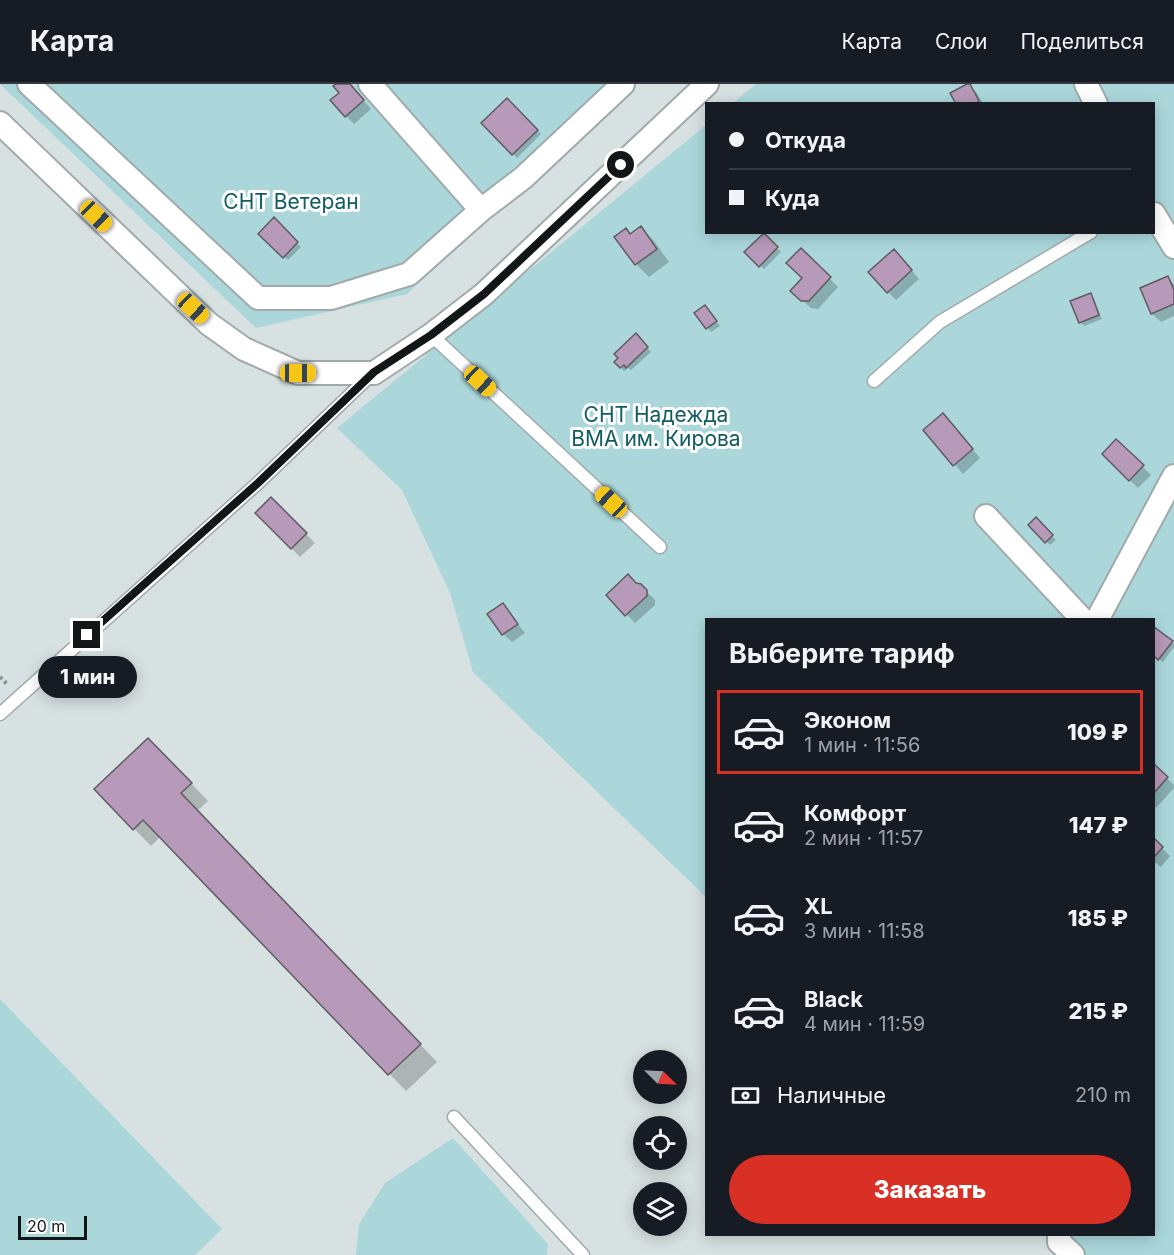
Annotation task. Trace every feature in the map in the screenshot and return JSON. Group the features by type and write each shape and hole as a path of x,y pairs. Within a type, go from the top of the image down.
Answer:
{"street":[{"path":"29,84 258,297 331,298 409,274 481,210 523,178 623,84"},
{"path":"370,84 481,210"},
{"path":"0,123 209,324 244,349 298,373 374,372 431,335 484,294 707,84"},
{"path":"1086,84 1095,102"},
{"path":"1155,216 1174,247"},
{"path":"1098,618 1174,476"},
{"path":"986,516 1081,618"},
{"path":"1059,1236 1059,1242 1072,1255"}],"lane":[{"path":"874,381 940,322 1088,234"},
{"path":"431,335 660,548"},
{"path":"0,714 258,483 374,372"},
{"path":"454,1117 583,1255"}],"green space":[{"name":"СНТ Ветеран","path":"0,84 634,84 407,294 256,328"},
{"name":"СНТ Надежда ВМА им. Кирова","path":"756,84 1174,84 1174,1255 1077,1255 1057,1236 1155,1236 1155,618 705,618 705,896 473,672 450,593 402,490 337,428 705,126 705,234 1155,234 1155,102 734,102"},
{"path":"0,999 222,1229 195,1255 0,1255"},
{"path":"453,1138 548,1244 547,1255 356,1255 359,1224 385,1183"}],"building":[{"path":"350,84 364,100 345,117 330,100 339,93 333,86"},
{"path":"970,84 979,101 955,102 950,93"},
{"path":"507,98 538,130 512,155 481,123"},
{"path":"274,217 298,242 283,258 258,234"},
{"path":"641,226 657,249 635,265 614,237 626,228 630,234"},
{"path":"763,234 778,247 759,267 744,252"},
{"path":"801,248 831,277 809,301 801,301 790,291 802,278 786,263"},
{"path":"894,249 912,270 887,293 868,272"},
{"path":"1168,276 1174,290 1174,304 1151,314 1140,288"},
{"path":"1091,293 1099,315 1079,323 1070,301"},
{"path":"705,305 717,321 706,329 694,313"},
{"path":"636,333 648,347 626,368 624,365 620,368 614,362 618,358 614,354"},
{"path":"943,413 973,449 953,466 923,430"},
{"path":"1116,439 1144,465 1129,481 1102,454"},
{"path":"271,497 307,533 291,549 255,513"},
{"path":"1036,517 1053,535 1045,543 1028,525"},
{"path":"628,574 647,590 647,596 625,616 606,595"},
{"path":"503,603 518,624 502,635 487,614"},
{"path":"1155,628 1173,641 1158,660 1155,657"},
{"path":"148,738 192,783 181,793 421,1044 388,1075 143,820 133,830 94,789"},
{"path":"1155,765 1168,777 1155,792"},
{"path":"1155,839 1163,847 1155,856"}],"route":[{"path":"87,635 258,483 374,372 431,335 484,294 621,165"}]}
